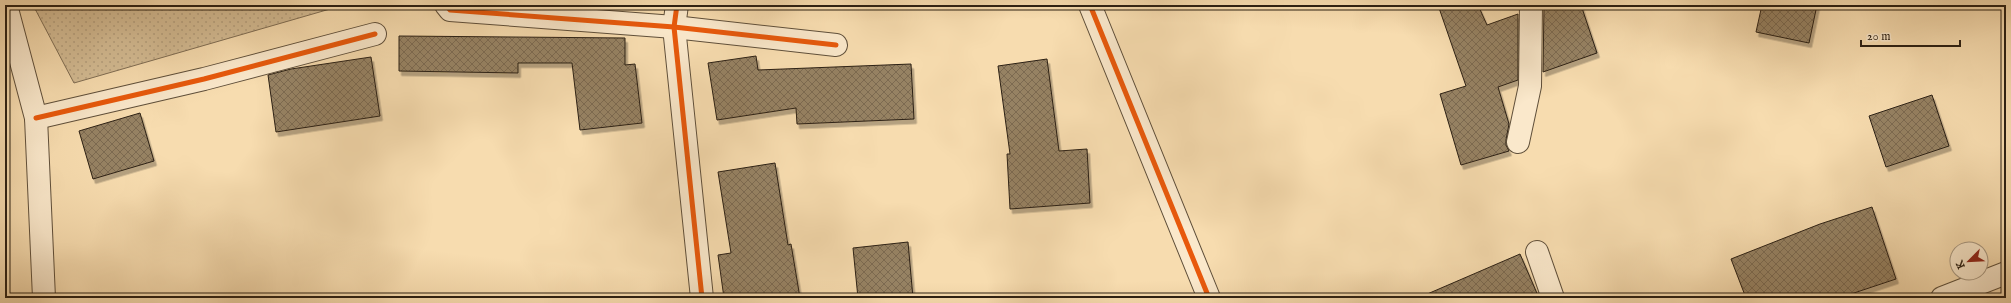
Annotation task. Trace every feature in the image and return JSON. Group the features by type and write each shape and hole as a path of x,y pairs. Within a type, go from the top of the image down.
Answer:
{"street":[{"path":"6,5 36,118 44,298"},
{"path":"446,5 450,10 674,27 836,45"},
{"path":"676,5 674,27 702,298"},
{"path":"1090,5 1209,298"},
{"path":"1518,142 1530,86 1531,5"},
{"path":"36,118 204,79 375,34"},
{"path":"1537,252 1553,298"},
{"path":"1942,298 2006,273"}],"shaded area":[{"path":"33,5 351,5 330,9 74,83"}],"building":[{"path":"1438,5 1478,5 1487,25 1518,14 1518,80 1498,87 1509,124 1506,145 1509,151 1461,165 1440,94 1466,86"},
{"path":"1544,5 1581,5 1597,53 1543,72"},
{"path":"1762,5 1817,5 1809,43 1756,32"},
{"path":"399,36 625,38 625,65 635,64 642,123 580,130 572,63 518,63 518,73 399,71"},
{"path":"756,56 758,70 911,64 914,119 797,124 796,108 717,120 708,63"},
{"path":"371,57 380,116 276,132 268,75 291,69"},
{"path":"1047,59 1059,151 1087,149 1090,203 1010,209 1007,154 1010,154 998,66"},
{"path":"1932,95 1949,146 1886,167 1869,116"},
{"path":"140,113 154,161 93,179 79,131"},
{"path":"775,163 788,245 791,244 800,298 724,298 718,255 731,253 718,172"},
{"path":"1872,207 1896,279 1839,298 1746,298 1731,259 1820,224"},
{"path":"908,242 913,298 858,298 853,248"},
{"path":"1520,254 1539,298 1418,298"}],"cycle path":[{"path":"446,5 450,10 674,27 836,45"},
{"path":"677,5 674,27 702,298"},
{"path":"1090,5 1209,298"},
{"path":"36,118 204,79 375,34"}]}
